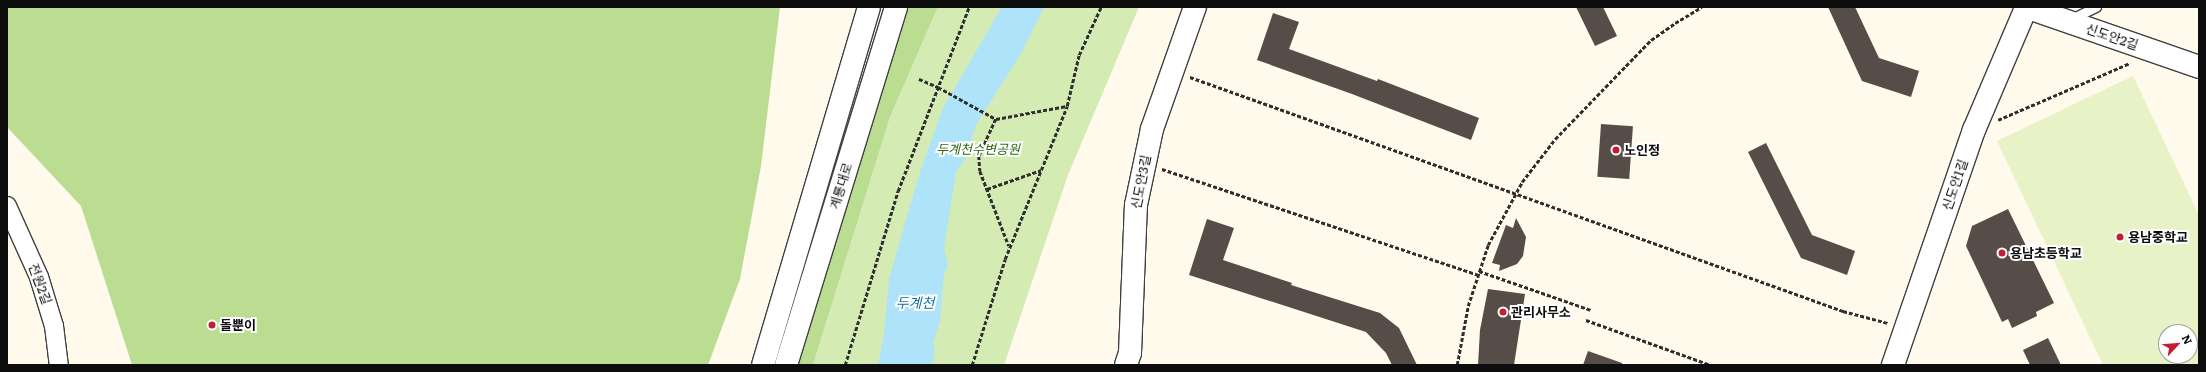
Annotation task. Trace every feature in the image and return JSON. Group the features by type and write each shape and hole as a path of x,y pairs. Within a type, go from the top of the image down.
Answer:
{"street":[{"name":"계룡대로","path":"763,365 869,7"},
{"name":"계룡대로","path":"786,365 896,7"},
{"name":"신도안3길","path":"1126,365 1130,353 1136,206 1152,129 1195,7"},
{"name":"신도안2길","path":"2026,7 2199,67"},
{"name":"신도안1길","path":"1893,365 1974,130 2026,7"},
{"name":"전원2길","path":"7,206 39,277 54,326 59,365"}],"lane":[{"path":"2068,21 2096,7"}],"path":[{"path":"844,365 898,191 969,7"},
{"path":"972,365 1010,247 1067,106 1079,55 1101,7"},
{"path":"1457,365 1468,306 1488,245 1522,182 1555,139 1608,82 1651,40 1675,23 1702,7"},
{"path":"1974,130 2155,52"},
{"path":"1172,71 1843,311 1906,328"},
{"path":"919,79 938,87 996,119 1067,106"},
{"path":"996,119 979,156 980,171 1010,247"},
{"path":"1145,163 1478,275"},
{"path":"987,189 1041,170"},
{"path":"1479,271 1591,310"},
{"path":"1586,320 1711,365"}],"green space":[{"path":"7,7 780,7 761,166 740,279 708,365 132,365 81,206 7,127"},
{"path":"906,7 938,7 890,117 813,365 793,365"},
{"name":"두계천수변공원","path":"938,7 1139,7 1068,175 1004,365 813,365 890,117"},
{"name":"용남중학교","path":"2133,76 2199,215 2199,365 2103,365 1997,141"}],"water":[{"name":"두계천","path":"1002,7 1044,7 1022,52 976,125 964,161 956,172 944,248 948,266 944,273 940,322 933,342 935,352 932,365 878,365 884,334 889,279 920,172 943,108"}],"building":[{"path":"1576,7 1603,7 1617,36 1595,46"},
{"path":"1828,7 1855,7 1879,58 1919,71 1911,97 1862,81"},
{"path":"1273,13 1299,22 1289,49 1377,81 1378,79 1479,118 1471,140 1352,94 1257,60"},
{"name":"노인정","path":"1601,124 1633,126 1629,179 1597,177"},
{"path":"1766,143 1812,235 1855,251 1847,275 1801,258 1748,152"},
{"name":"용남초등학교","path":"2008,209 2054,303 2036,312 2037,316 2012,328 2008,319 2002,322 1966,246 1972,226"},
{"path":"1516,218 1526,237 1523,256 1517,264 1499,271 1500,265 1492,263 1506,225 1513,228"},
{"path":"1207,219 1234,228 1223,260 1292,283 1291,285 1380,313 1399,328 1417,365 1392,365 1386,353 1366,332 1189,275"},
{"name":"관리사무소","path":"1488,289 1525,294 1514,365 1478,365 1480,330"},
{"path":"2048,338 2061,365 2030,365 2023,350"},
{"path":"1588,351 1622,363 1622,365 1583,365"}],"place":[{"name":"노인정","path":"1616,150"},
{"name":"용남중학교","path":"2120,237"},
{"name":"용남초등학교","path":"2002,253"},
{"name":"관리사무소","path":"1503,312"},
{"name":"돌뿐이","path":"212,325"}]}
